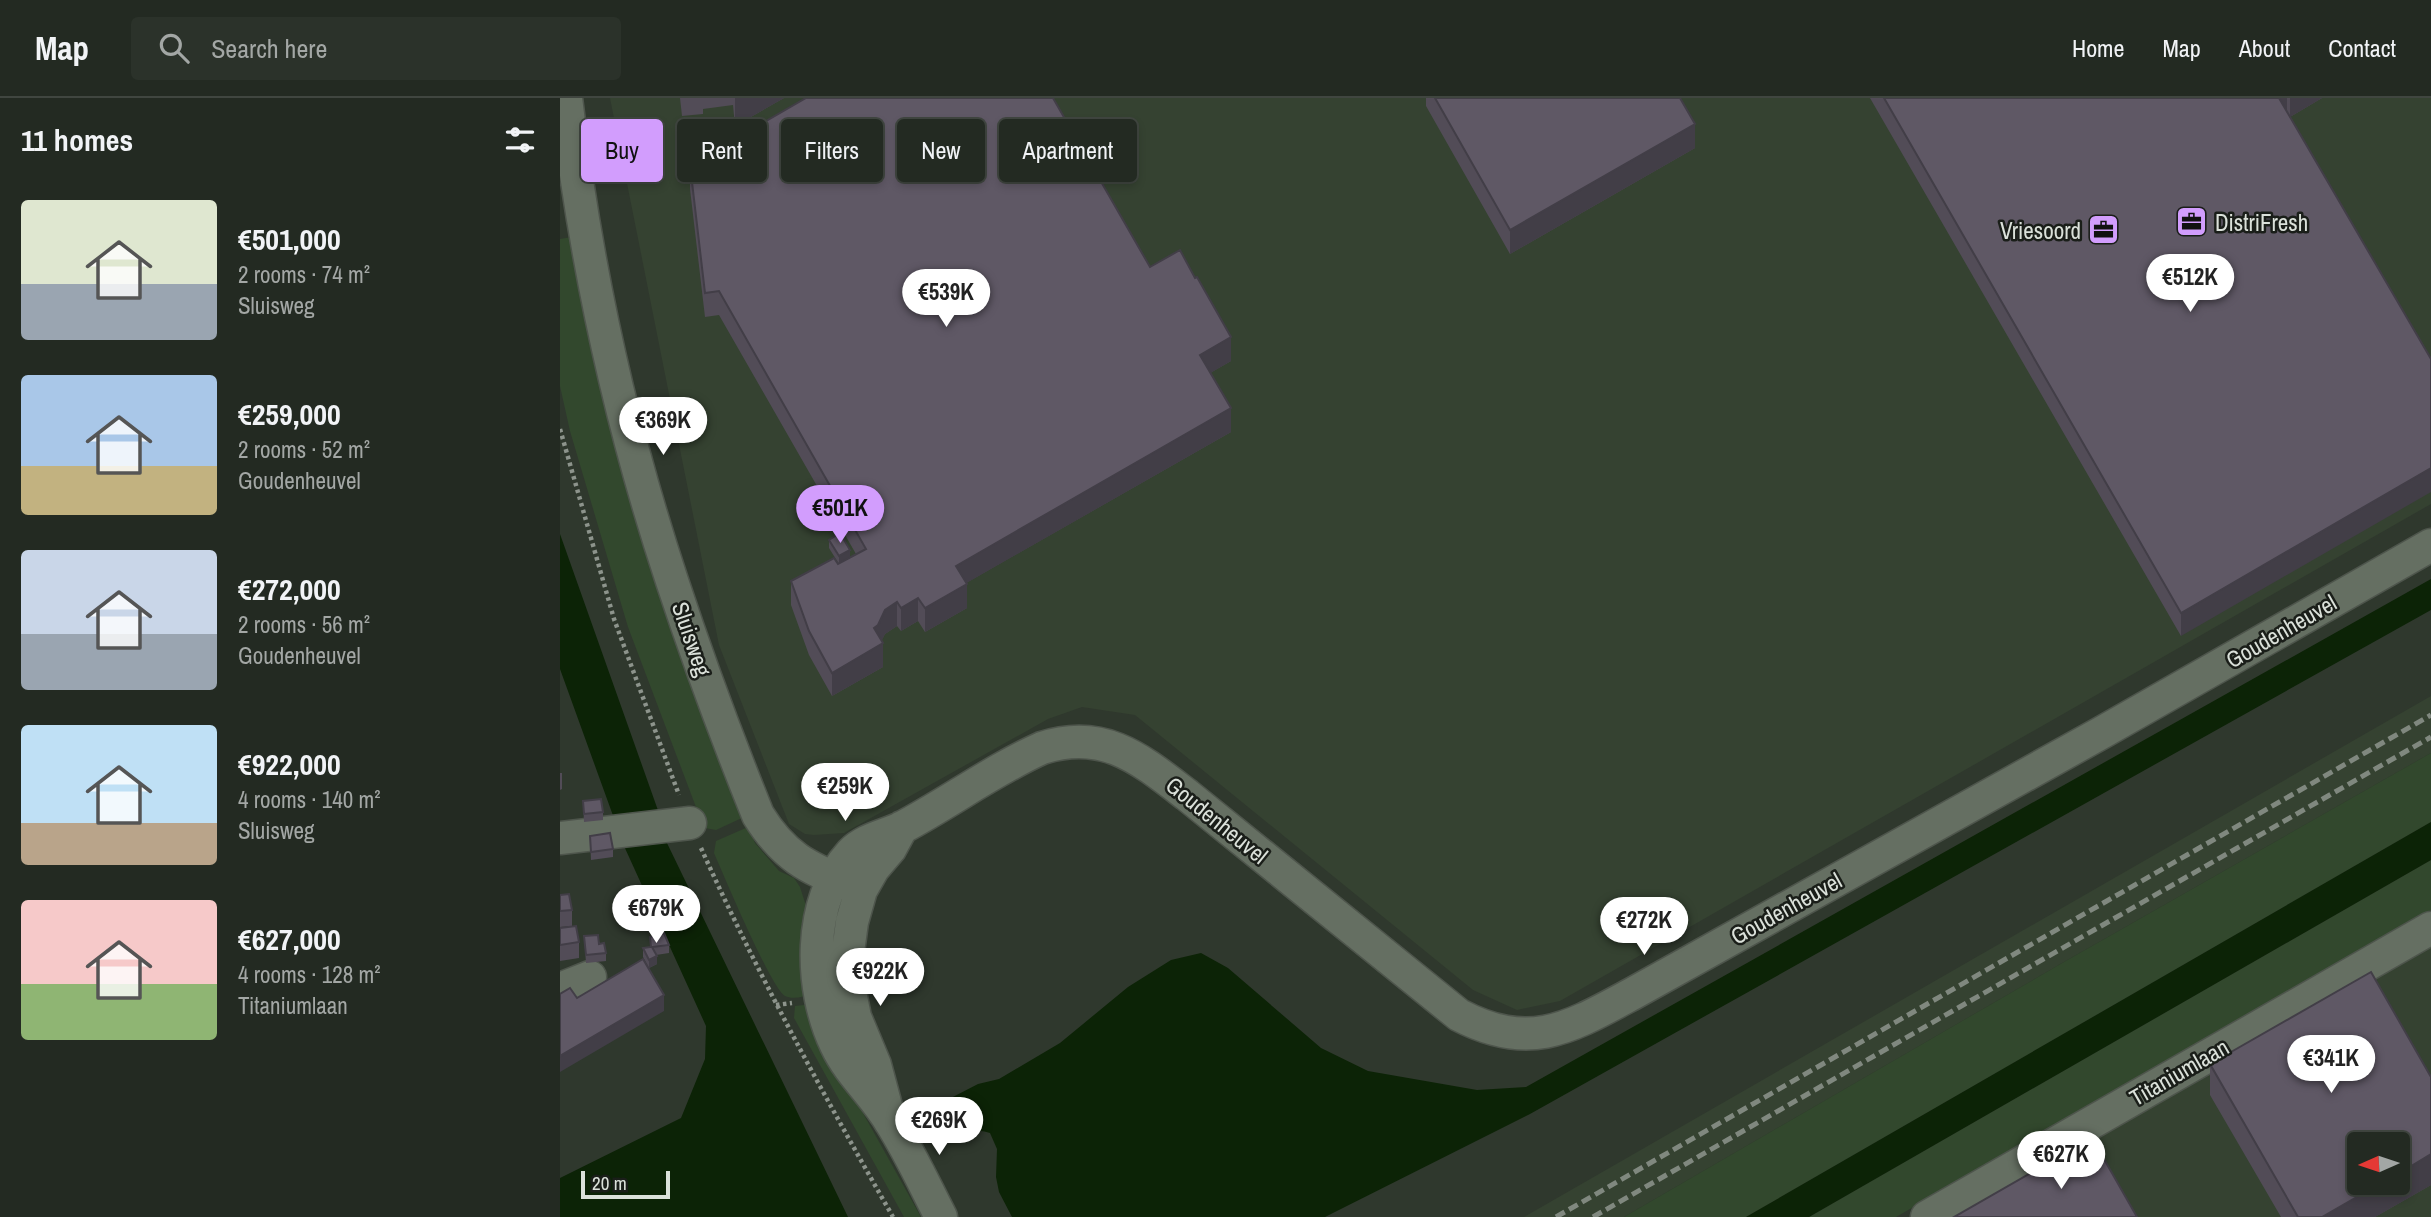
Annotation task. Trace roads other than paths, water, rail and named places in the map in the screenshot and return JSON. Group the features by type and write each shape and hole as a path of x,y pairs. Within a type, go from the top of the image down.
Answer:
{"street":[{"name":"Sluisweg","path":"566,98 585,230 620,399 651,513 699,663 758,815 769,834 792,856 847,884"},
{"name":"Goudenheuvel","path":"847,884 850,855 863,842 902,827 1042,748 1058,742 1076,741 1112,746 1128,752 1154,770 1459,1015 1475,1024 1503,1031 1531,1034 1549,1032 1583,1020 1623,999 2431,545"},
{"path":"560,838 690,823"},
{"path":"847,884 852,922 848,952 850,992 855,1017 875,1065 890,1121 942,1217"},
{"name":"Titaniumlaan","path":"1927,1217 2431,928"},
{"path":"560,989 590,976"}],"railway":[{"path":"1556,1217 2431,715"},
{"path":"1593,1217 2431,737"}],"place":[{"name":"DistriFresh","path":"2192,222"},
{"name":"Vriesoord","path":"2104,230"}]}
